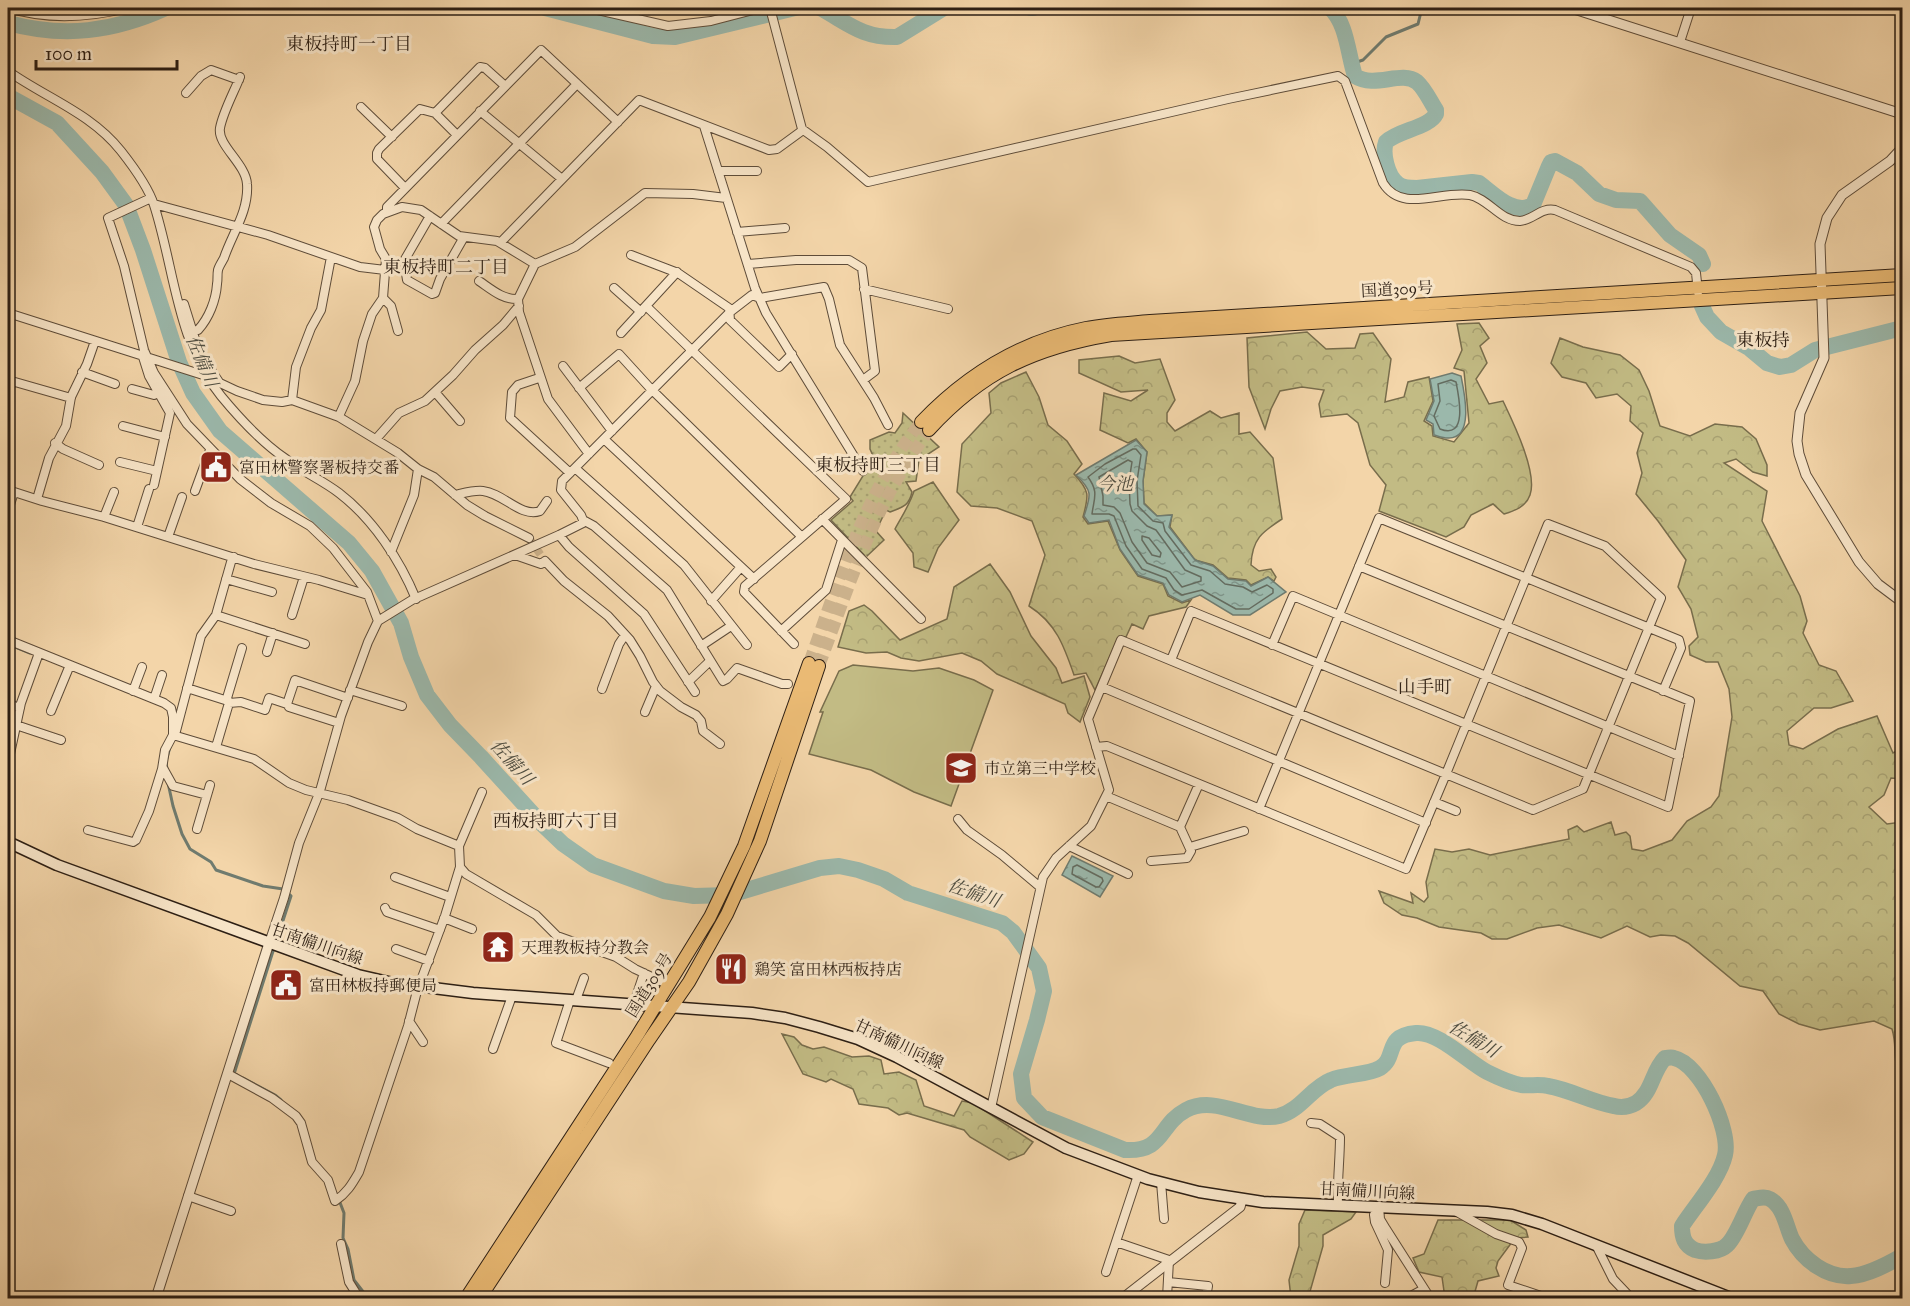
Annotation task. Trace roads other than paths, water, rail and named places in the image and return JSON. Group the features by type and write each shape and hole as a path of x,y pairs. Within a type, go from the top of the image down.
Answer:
{"highway":[{"name":"国道309号","path":"1821,287 1902,275"},
{"name":"国道309号","path":"925,426 961,384 985,368 1030,345 1060,334 1087,328 1229,316 1821,287 1902,288"},
{"name":"国道309号","path":"466,1299 698,937 744,846 814,665 760,842 739,892 689,982 482,1298"}],"main road":[{"name":"甘南備川向線","path":"8,842 57,865 358,975 418,987 768,1016 804,1023 840,1033 897,1057 1066,1148 1161,1182 1242,1200 1338,1204 1379,1210 1453,1210 1512,1215 1542,1224 1731,1299"}],"street":[{"path":"8,8 30,14 64,17 101,14 127,8"},
{"path":"589,8 668,26 705,22 760,8"},
{"path":"770,8 803,130 868,182 1338,76 1345,81 1383,183 1390,193 1404,199 1471,195 1517,221 1527,220 1546,209 1555,210 1691,267 1696,273 1698,294"},
{"path":"1571,8 1902,114"},
{"path":"1680,42 1691,8"},
{"path":"387,212 387,207 405,188 541,50 618,122"},
{"path":"435,113 480,67 485,68 504,86"},
{"path":"8,70 73,109 101,130 125,157 152,201 191,346 206,377 261,440 345,498 364,518 391,552 414,600"},
{"path":"186,93 201,76 211,70 240,78 219,129 222,140 236,158 247,183 244,211 219,267 217,286 208,318 198,330 191,331"},
{"path":"441,224 577,84"},
{"path":"500,243 639,100 774,151 803,130"},
{"path":"361,107 392,137"},
{"path":"405,188 377,159 376,153 379,149 420,109 435,113 457,135"},
{"path":"480,111 562,179"},
{"path":"704,126 747,264 760,298 863,471"},
{"path":"1902,148 1890,161 1850,188 1830,211 1820,244 1824,358 1800,413 1797,427 1802,466 1867,573 1878,585 1902,602"},
{"path":"718,171 757,171"},
{"path":"339,416 355,381 363,340 372,314 382,298 386,259 380,249 374,227 377,220 387,212 410,207 430,216 464,237 483,238 500,243 535,264 542,263 575,247 645,193 693,194 726,198"},
{"path":"379,620 368,595 344,561 322,537 310,526 254,491 210,450 187,424 154,373 144,350 116,239 108,218 152,201 237,228 268,235 360,267 385,270"},
{"path":"430,216 404,261 407,280 432,294 435,293 440,279 464,237"},
{"path":"737,232 785,228"},
{"path":"631,255 677,272 729,308 730,320 779,367 792,354"},
{"path":"292,400 296,367 311,328 321,310 331,257"},
{"path":"747,264 796,260 849,260 862,267 875,371 862,380"},
{"path":"376,439 399,413 424,401 435,392 475,350 503,325 518,303 535,264"},
{"path":"621,333 677,272"},
{"path":"478,281 518,303"},
{"path":"788,684 737,668 723,681 667,590 594,526 584,520 561,490 562,481 729,313 752,295 760,298 824,287 831,305 840,345 888,425"},
{"path":"615,288 644,309 692,351 846,499 745,586 744,592 794,644"},
{"path":"864,288 948,309"},
{"path":"177,297 183,302 199,352 219,382"},
{"path":"382,298 391,306 399,331"},
{"path":"518,303 539,378 548,399 589,454"},
{"path":"8,313 206,377 263,400 282,402 292,400 339,416 398,453 418,469 434,477 485,516 529,537"},
{"path":"37,499 49,458 66,426 71,398 95,341"},
{"path":"579,388 619,354 652,391 802,537"},
{"path":"137,527 157,471 170,413 143,363 148,359"},
{"path":"563,366 612,431"},
{"path":"82,372 115,384"},
{"path":"539,378 518,385 512,392 510,418 684,565 747,645"},
{"path":"8,400 9,381 71,398"},
{"path":"132,389 154,395 158,393"},
{"path":"435,392 460,421"},
{"path":"123,426 165,437"},
{"path":"604,439 754,579"},
{"path":"55,443 99,465"},
{"path":"195,491 210,450"},
{"path":"120,462 157,471"},
{"path":"391,552 411,504 418,469"},
{"path":"8,511 11,491 368,595"},
{"path":"455,495 483,491 505,499 530,513 540,511 547,501"},
{"path":"105,517 114,492"},
{"path":"168,537 182,497"},
{"path":"1259,809 1379,518 1679,640 1682,648 1663,691"},
{"path":"822,519 921,620"},
{"path":"156,1299 284,898 299,843 319,793 349,694 368,642 379,620 414,600 559,535 583,523 584,520"},
{"path":"991,1108 1040,887 1049,865 1091,826 1109,790 1096,747 1088,719 1121,640 1171,660 1446,774 1533,810 1583,789 1661,598 1605,546 1548,524 1527,578 1446,774 1434,802 1426,823 1406,869 1107,746 1096,747"},
{"path":"559,535 569,547 644,614 695,692"},
{"path":"781,631 826,590 842,540"},
{"path":"515,555 541,564 545,561 572,588 608,616 640,656 656,686 681,707 696,715 701,721 703,731 720,744"},
{"path":"88,830 133,842 136,840 145,823 163,768 165,750 174,735 201,636 216,615 234,557"},
{"path":"1171,660 1191,611 1668,807 1690,701 1359,566"},
{"path":"711,601 741,567"},
{"path":"291,615 304,578"},
{"path":"226,579 272,592"},
{"path":"1272,645 1293,596 1679,756"},
{"path":"216,615 305,644"},
{"path":"701,646 731,626"},
{"path":"267,652 273,633"},
{"path":"602,689 619,644 625,635"},
{"path":"8,640 164,703 171,708 174,735"},
{"path":"216,747 229,702 227,698 242,648"},
{"path":"8,763 20,708 39,653"},
{"path":"688,682 710,661"},
{"path":"51,711 70,665"},
{"path":"133,691 142,667"},
{"path":"154,699 162,675"},
{"path":"287,704 295,680 402,706"},
{"path":"645,712 656,686"},
{"path":"1102,687 1426,823"},
{"path":"187,688 229,702 242,702 265,710 269,698 339,723"},
{"path":"8,704 20,708"},
{"path":"16,725 61,740"},
{"path":"174,735 254,759 289,783 348,800 398,818 417,829 459,846"},
{"path":"163,768 173,786 207,795"},
{"path":"1180,827 1198,784"},
{"path":"197,829 210,785"},
{"path":"228,1074 272,1098 296,1116 301,1123 312,1162 328,1180 335,1201 349,1190 359,1172 410,1021 418,987 444,918 460,867 459,846 482,792"},
{"path":"1106,796 1180,827 1191,851 1187,858 1151,861"},
{"path":"1434,802 1456,811"},
{"path":"958,819 967,830 1002,855 1040,887"},
{"path":"1190,847 1244,831"},
{"path":"1069,846 1128,874"},
{"path":"460,867 483,884 536,915 557,936 606,952 669,985"},
{"path":"395,877 450,897"},
{"path":"385,908 387,912 440,930"},
{"path":"444,918 472,929"},
{"path":"396,949 429,961"},
{"path":"633,1006 644,973"},
{"path":"584,978 556,1043 609,1063"},
{"path":"493,1049 512,996"},
{"path":"410,1021 423,1042"},
{"path":"1311,1123 1320,1124 1340,1137 1338,1204"},
{"path":"1106,1272 1138,1175"},
{"path":"1161,1182 1164,1219"},
{"path":"188,1196 231,1211"},
{"path":"1123,1299 1240,1207 1242,1200"},
{"path":"1385,1283 1388,1250 1375,1222 1374,1215 1379,1210 1386,1229 1430,1299"},
{"path":"1453,1210 1496,1234 1519,1242 1522,1248 1508,1285 1547,1299"},
{"path":"1116,1242 1168,1260 1167,1299"},
{"path":"341,1244 349,1282 359,1299"},
{"path":"1596,1245 1613,1279 1631,1299"},
{"path":"1168,1282 1208,1286 1206,1299"},
{"path":"1407,1299 1424,1289"}],"water":[{"path":"1452,373 1461,376 1466,413 1462,431 1456,436 1446,438 1434,435 1433,424 1426,420 1434,401 1430,379"},
{"name":"今池","path":"1136,440 1147,452 1143,481 1144,504 1157,516 1172,515 1169,527 1195,560 1213,566 1228,579 1246,581 1251,586 1268,577 1286,592 1250,615 1233,615 1200,595 1182,602 1169,595 1163,583 1138,575 1120,549 1109,520 1089,523 1084,516 1089,494 1088,489 1076,475"},
{"path":"1072,856 1113,876 1100,897 1062,875"}],"waterway":[{"path":"8,23 49,30 88,30 127,23 166,8"},
{"path":"545,8 653,36 675,37 795,8"},
{"path":"820,8 847,24 885,37 897,37 944,8"},
{"path":"1330,8 1336,14 1344,31 1355,76 1371,81 1411,79 1422,88 1436,110 1436,114 1427,123 1386,142 1386,164 1391,176 1398,184 1417,188 1479,183 1504,202 1519,208 1526,208 1533,205 1551,162 1555,161 1577,173 1599,194 1616,200 1640,201 1670,235 1699,255 1703,264"},
{"path":"1351,64 1363,60 1386,37 1418,24 1422,8"},
{"name":"佐備川","path":"8,96 57,123 102,172 126,205 179,362 193,393 220,431 349,543 372,571 401,623 411,657 427,695 450,725 542,824 563,844 593,865 664,891 694,896 730,895 820,868 839,866 884,879 908,893 1002,923 1013,932 1039,968 1044,991 1021,1074 1024,1098 1042,1117 1125,1150 1147,1147 1177,1116 1197,1106 1209,1105 1268,1117 1287,1113 1331,1080 1380,1068 1389,1058 1399,1038 1416,1033 1434,1037 1487,1072 1508,1081 1521,1085 1556,1088 1619,1107 1631,1105 1641,1099 1665,1058 1674,1058 1684,1063 1704,1085 1719,1115 1726,1144 1725,1155 1718,1173 1682,1226 1683,1237 1688,1246 1703,1251 1724,1247 1731,1241 1753,1199 1764,1197 1775,1202 1784,1217 1792,1239 1802,1254 1825,1271 1842,1276 1864,1274 1902,1256"},
{"path":"1702,306 1707,317 1721,332 1749,348 1767,363 1780,367 1791,365 1815,350 1902,328"},
{"path":"8,644 30,653"},
{"path":"167,770 166,761 170,747"},
{"path":"168,783 182,834 190,849 211,862 216,870 263,886 283,889 291,896 276,942"},
{"path":"237,1075 234,1074 274,948"},
{"path":"243,1078 281,1100"},
{"path":"339,1200 344,1213 343,1238 348,1249 354,1280 368,1298"}],"tunnel":[{"path":"809,663 868,508 901,449 921,422"},
{"path":"819,666 870,534 899,476 929,430"},
{"path":"529,538 545,561"}],"place":[{"name":"富田林警察署板持交番","path":"216,467"},
{"name":"市立第三中学校","path":"961,768"},
{"name":"天理教板持分教会","path":"498,947"},
{"name":"鶏笑 富田林西板持店","path":"731,969"},
{"name":"富田林板持郵便局","path":"286,985"}],"district":[{"name":"東板持町一丁目","path":"349,44"},
{"name":"東板持町二丁目","path":"446,267"},
{"name":"東板持","path":"1763,340"},
{"name":"東板持町三丁目","path":"878,465"},
{"name":"山手町","path":"1425,687"},
{"name":"西板持町六丁目","path":"556,821"}]}
